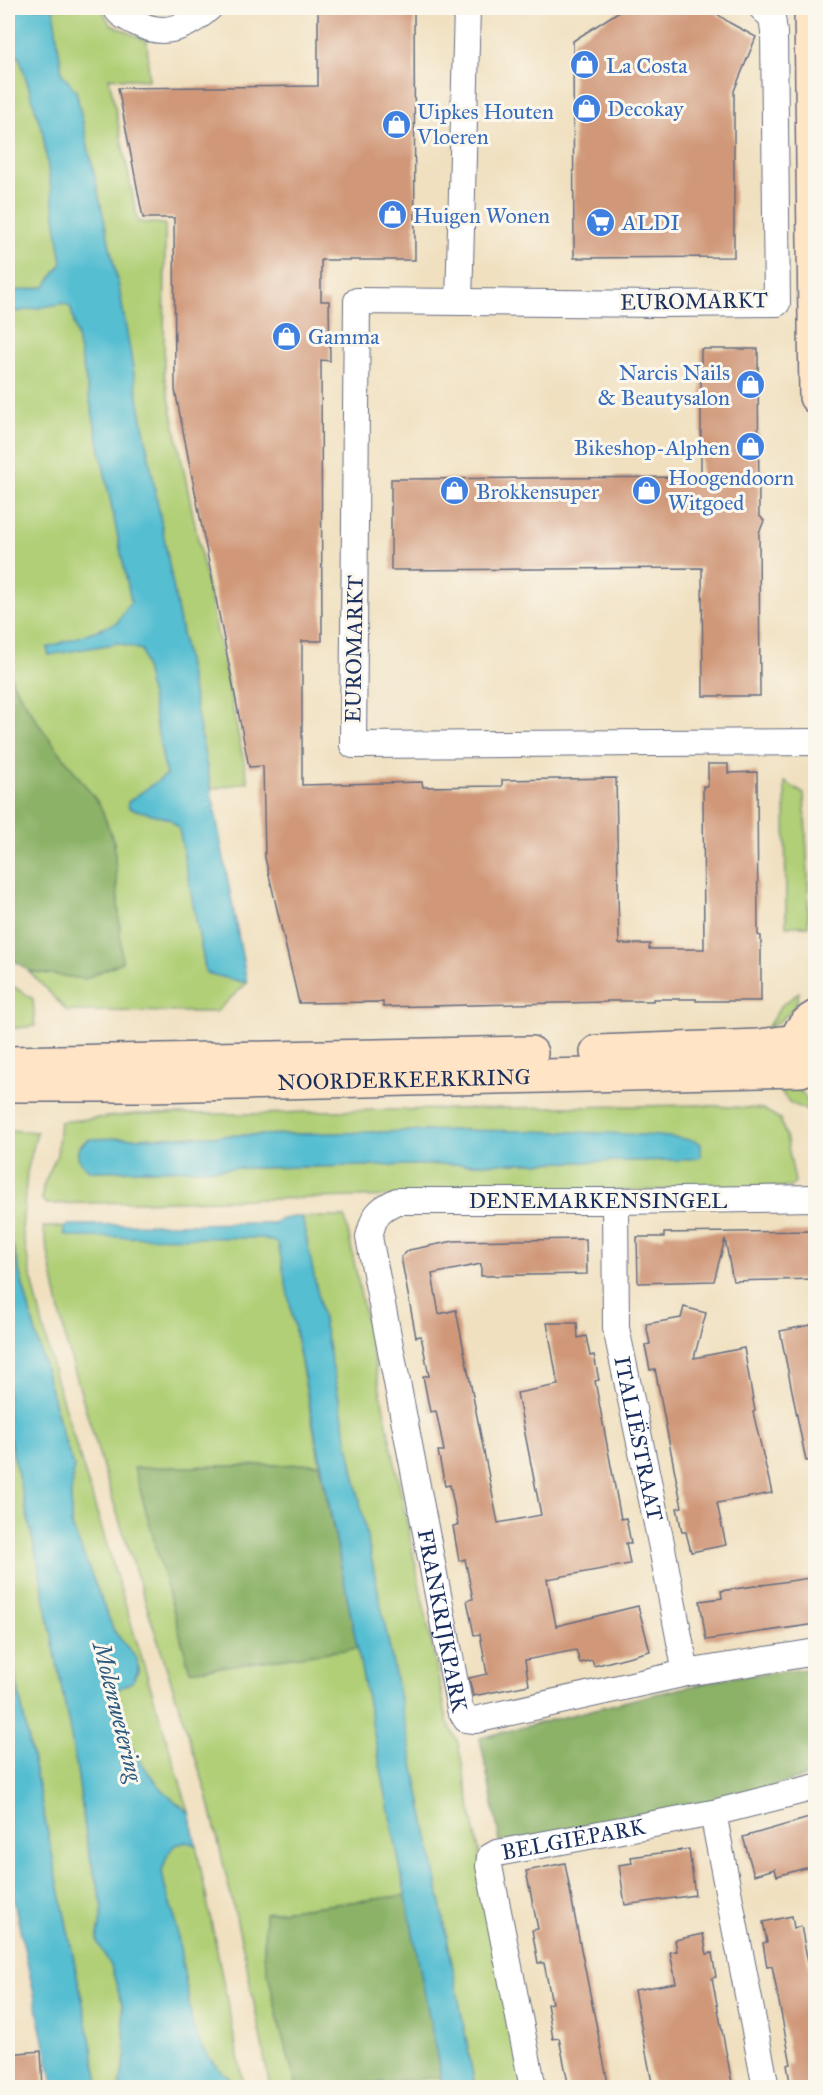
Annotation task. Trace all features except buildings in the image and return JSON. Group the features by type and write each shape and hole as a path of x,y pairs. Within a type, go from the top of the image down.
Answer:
{"street":[{"path":"116,8 119,13 144,27 167,31 196,19 209,8"},
{"path":"459,302 467,8"},
{"name":"EUROMARKT","path":"762,8 772,17 774,32 777,303 357,301 353,745 816,742"},
{"path":"811,8 816,397"},
{"name":"NOORDERKEERKRING","path":"8,1063 616,1052 759,1046 807,1052"},
{"name":"NOORDERKEERKRING","path":"8,1085 149,1085 807,1052"},
{"name":"DENEMARKENSINGEL","path":"381,1208 397,1201 816,1198"},
{"name":"ITALIËSTRAAT","path":"615,1201 616,1328 686,1673"},
{"name":"FRANKRIJKPARK","path":"381,1208 372,1224 369,1237 460,1709 465,1719 475,1720 686,1673 816,1652"},
{"name":"BELGIËPARK","path":"532,2088 489,1866 490,1857 497,1853 713,1813 816,1787"},
{"path":"713,1813 766,2088"}],"green space":[{"path":"53,8 101,8 110,24 147,41 149,80 109,78 138,222 165,224 164,374 248,782 211,789 119,288 76,91 62,74"},
{"path":"8,55 19,56 43,134 62,263 45,287 8,292"},
{"path":"65,303 71,308 131,601 117,623 47,649 49,655 118,643 142,650 166,775 128,802 129,808 170,819 179,828 206,973 247,983 216,1012 67,1011 29,971 84,979 122,962 114,842 12,682 8,656 8,309 15,312"},
{"path":"8,656 12,682 40,726 100,805 114,842 122,962 84,979 29,971 8,956"},
{"path":"785,782 804,794 808,926 786,926"},
{"path":"8,983 33,999 35,1026 8,1029"},
{"path":"799,992 796,1004 788,1014 767,1028 781,1006"},
{"path":"773,1082 787,1084 798,1089 806,1098 810,1112 790,1103"},
{"path":"699,1105 763,1109 780,1119 786,1136 795,1182 791,1187 47,1204 42,1200 43,1186 57,1155 60,1122 137,1114 262,1114","holes":["463,1130 699,1157 680,1160 91,1171 78,1150 82,1143 90,1139"]},
{"path":"8,1130 37,1132 27,1172 22,1229 30,1271 54,1373 189,1812 163,1791 143,1765 110,1706 112,1696 118,1689 132,1681 138,1671 137,1660 114,1631 71,1524 74,1468 63,1436 8,1229"},
{"path":"302,1217 345,1217 447,1720 458,1743 525,2087 475,2087 434,1867"},
{"path":"275,1223 320,1464 135,1468 190,1671 358,1648 407,1895 265,1913 264,1955 281,2032 297,2087 270,2087 245,1956 207,1794 109,1488 66,1342 43,1227"},
{"path":"8,1431 38,1563 76,1763 88,1849 103,1907 97,1941 111,1966 122,2004 126,2055 120,2084 122,2087 100,2087 8,1640"},
{"path":"320,1464 358,1648 190,1671 134,1468"},
{"path":"815,1668 815,1774 699,1808 501,1846 480,1738 733,1677"},
{"path":"187,1842 196,1845 244,2087 239,2087 214,2064 201,2046 193,2027 175,1919 162,1871 167,1856 175,1845"},
{"path":"407,1895 441,2077 326,2087 297,2087 281,2032 264,1955 265,1913"},
{"path":"441,2077 443,2087 326,2088"}],"water":[{"path":"8,8 53,8 62,74 76,91 119,288 247,983 206,973 179,828 170,819 129,808 128,802 166,775 142,650 118,643 49,655 47,648 117,623 131,601 71,308 65,303 15,312 8,309 8,292 45,287 62,263 43,134 19,56 8,55"},
{"path":"463,1130 662,1136 701,1144 701,1153 699,1158 680,1160 91,1171 82,1163 78,1155 80,1147 90,1139"},
{"path":"302,1217 434,1867 475,2087 443,2087 278,1243 262,1238 74,1237 64,1233 64,1228 68,1225 275,1223 278,1220"},
{"path":"8,1229 63,1436 74,1468 71,1524 114,1631 137,1659 138,1671 132,1682 118,1689 112,1696 110,1706 143,1765 163,1791 189,1812 196,1845 187,1842 175,1845 167,1856 162,1871 175,1919 193,2027 201,2046 214,2064 239,2087 122,2088 120,2084 126,2055 122,2004 111,1966 97,1941 103,1907 88,1849 76,1763 38,1563 8,1431"},
{"path":"8,1640 100,2087 54,2087 13,1896 8,1866"}],"place":[{"name":"La Costa","path":"585,65"},
{"name":"Decokay","path":"586,108"},
{"name":"Uipkes Houten Vloeren","path":"396,124"},
{"name":"Huigen Wonen","path":"392,215"},
{"name":"ALDI","path":"601,222"},
{"name":"Gamma","path":"287,336"},
{"name":"Narcis Nails & Beautysalon","path":"751,385"},
{"name":"Bikeshop-Alphen","path":"751,447"},
{"name":"Hoogendoorn Witgoed","path":"647,490"},
{"name":"Brokkensuper","path":"455,491"}],"water label":[{"name":"Molenwetering","path":"118,1712"}]}
